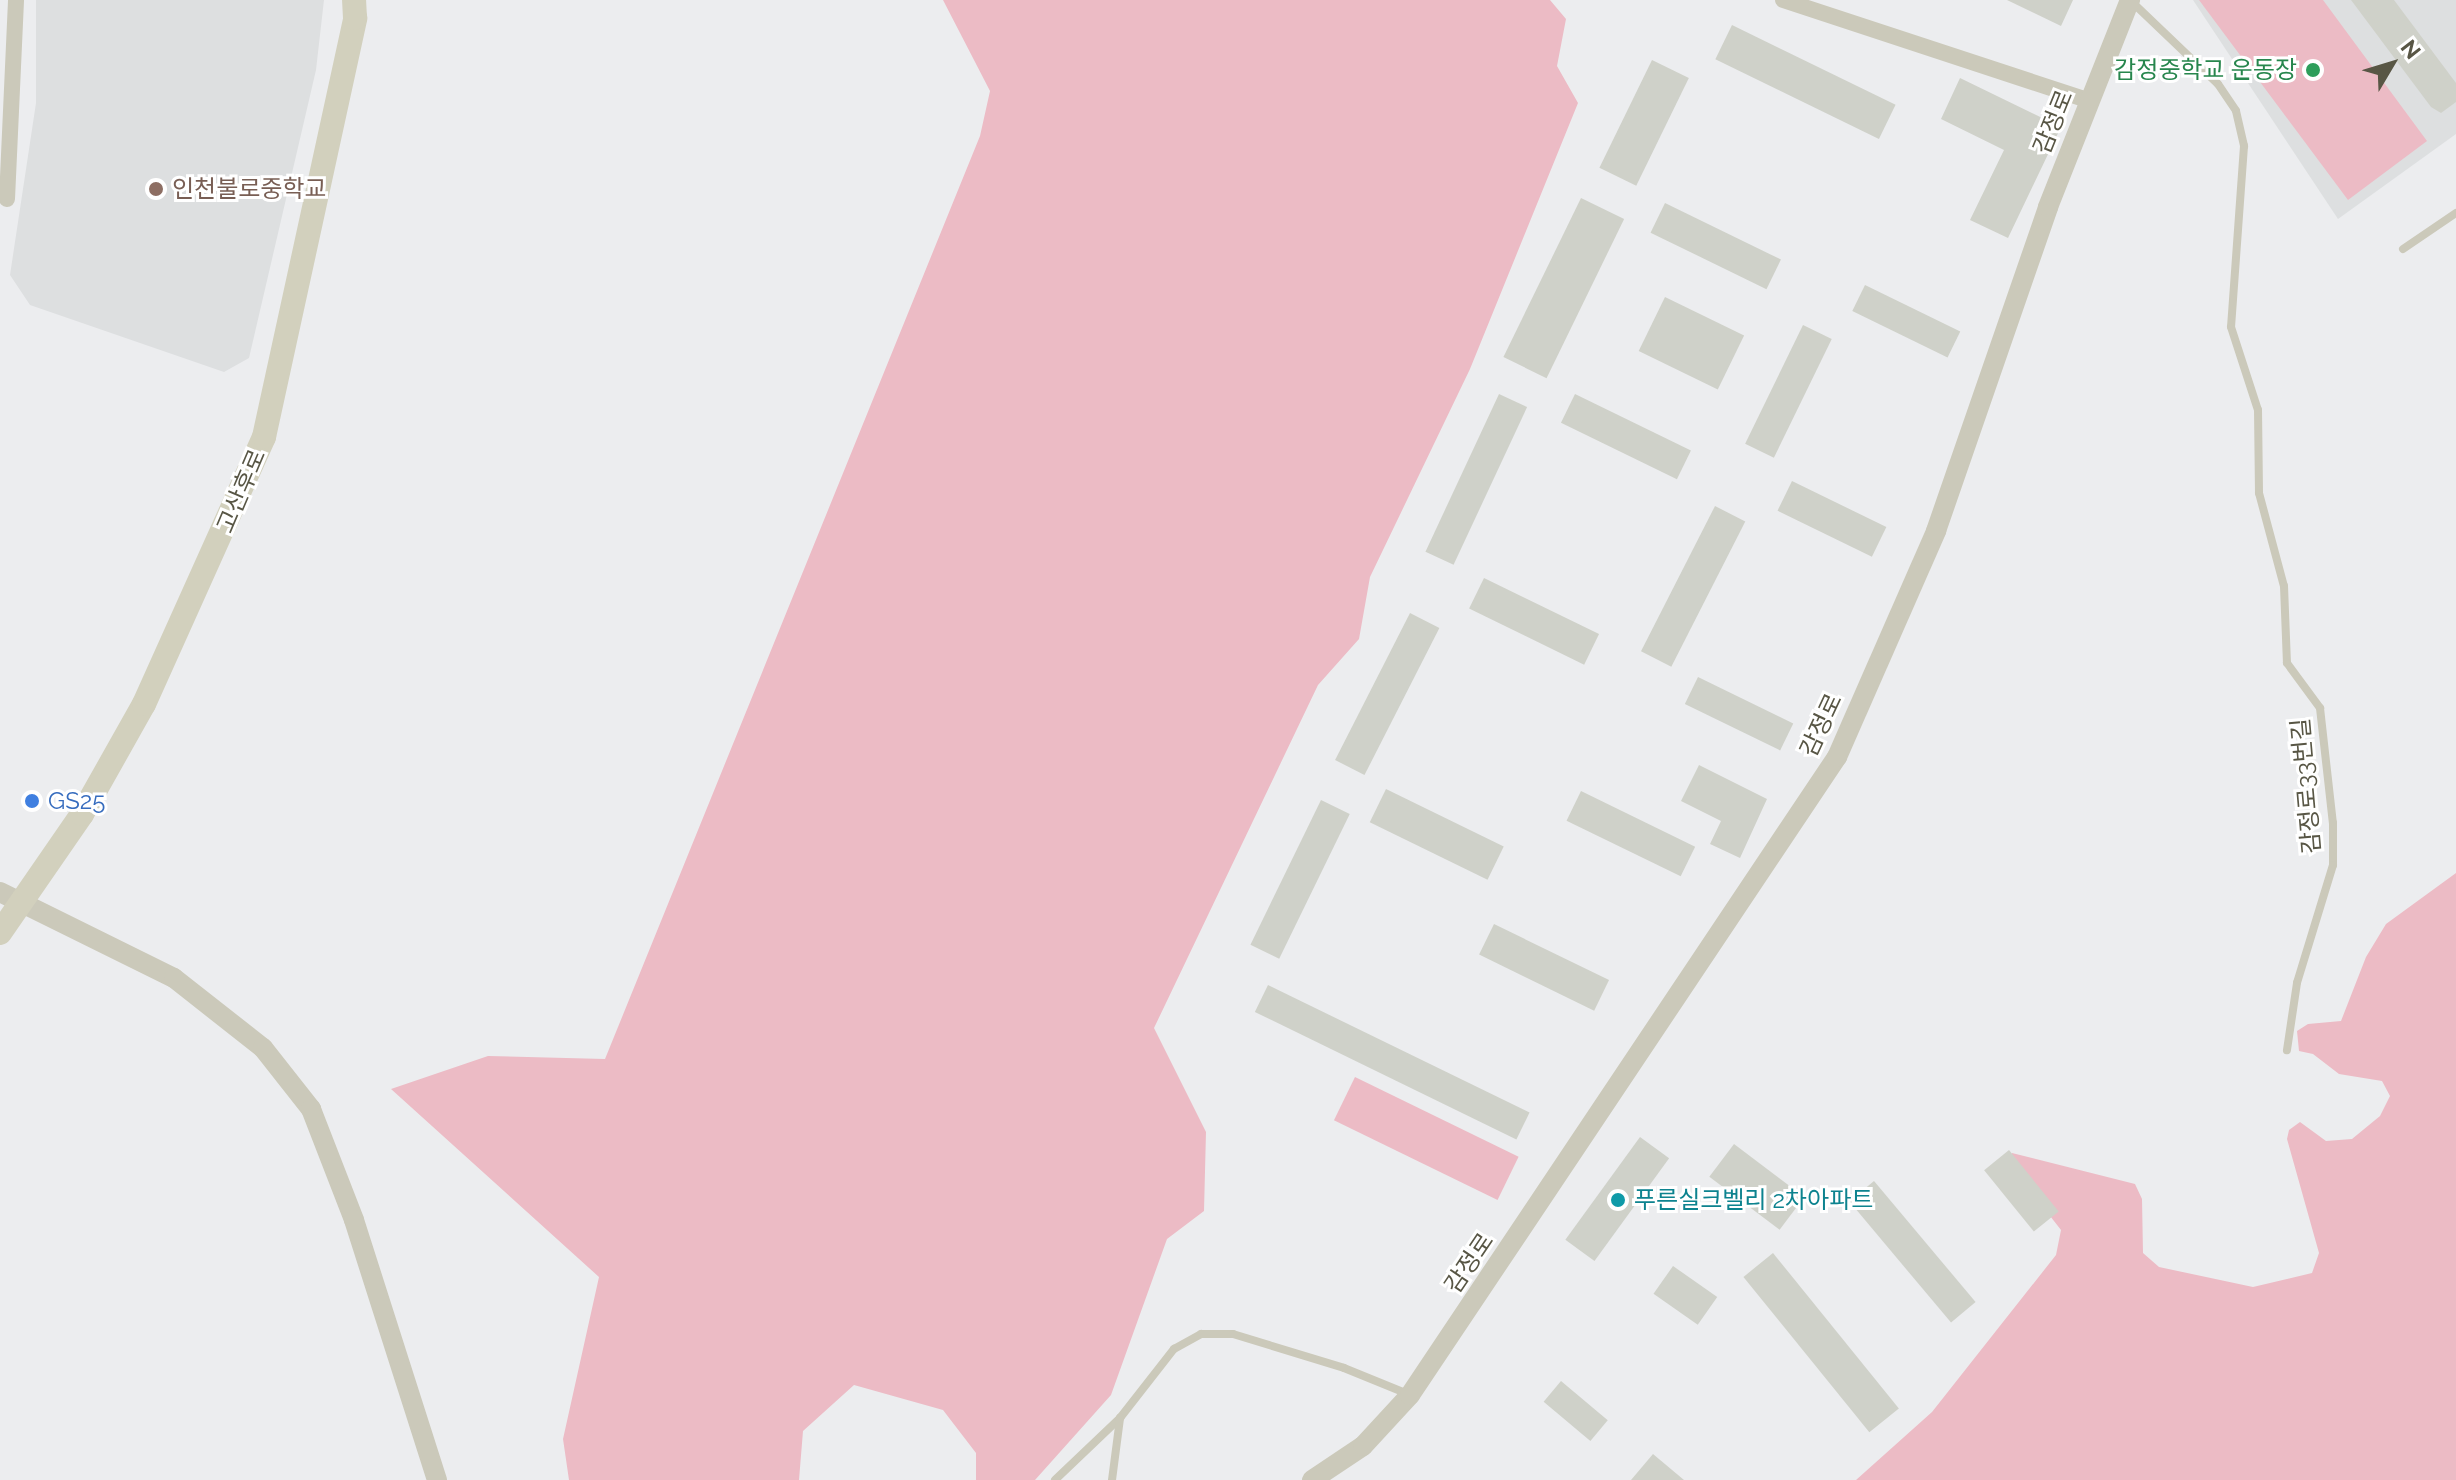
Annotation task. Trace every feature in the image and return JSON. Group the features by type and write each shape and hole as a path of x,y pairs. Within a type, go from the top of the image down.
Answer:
{"main road":[{"name":"고산후로","path":"0,933 82,814 144,704 264,437 355,18 354,0"}],"street":[{"path":"7,199 16,0"},
{"path":"1783,0 2090,101"},
{"name":"감정로","path":"1312,1480 1363,1446 1410,1395 1837,757 1936,531 2090,101 2130,0"},
{"path":"0,892 174,978 263,1048 311,1109 354,1220 437,1480"}],"lane":[{"name":"감정로33번길","path":"2130,0 2218,84 2236,111 2244,146 2231,327 2258,410 2259,493 2284,586 2287,663 2320,708 2333,823 2333,865 2301,966 2287,1050"},
{"path":"2403,249 2456,213"},
{"path":"1055,1480 1120,1418 1174,1349 1189,1338 1216,1332 1344,1368 1410,1395"},
{"path":"1112,1480 1120,1418"}],"shaded area":[{"name":"인천불로중학교","path":"36,0 324,0 316,70 249,358 224,372 30,305 10,275 36,103"},
{"path":"943,0 1550,0 1566,19 1557,66 1578,103 1470,369 1370,577 1359,639 1318,685 1154,1028 1206,1132 1204,1211 1167,1239 1111,1395 1035,1480 976,1480 976,1453 943,1410 854,1385 803,1431 799,1480 569,1480 563,1439 599,1277 391,1089 488,1056 605,1059 980,136 990,91"},
{"path":"2193,0 2456,0 2456,134 2338,219"},
{"name":"감정중학교 운동장","path":"2199,0 2323,0 2427,141 2348,200"},
{"path":"2456,873 2456,1480 1856,1480 1932,1412 2056,1255 2061,1230 2009,1163 2012,1153 2135,1184 2142,1199 2143,1253 2159,1267 2253,1287 2312,1273 2319,1253 2287,1139 2289,1130 2300,1122 2326,1141 2352,1139 2380,1116 2390,1096 2382,1081 2339,1074 2313,1054 2299,1051 2297,1031 2308,1024 2341,1021 2366,957 2386,924"},
{"path":"1355,1077 1519,1157 1498,1200 1334,1120"}],"building":[{"path":"2007,0 2073,0 2061,26"},
{"path":"2351,0 2394,0 2456,83 2456,102 2441,113 2431,107"},
{"path":"1732,25 1896,105 1879,139 1715,59"},
{"path":"1652,60 1689,78 1636,186 1599,168"},
{"path":"1960,78 2061,127 2008,238 1970,220 2004,150 1941,119"},
{"path":"1581,198 1624,219 1547,378 1503,357"},
{"path":"1665,203 1781,260 1766,289 1651,233"},
{"path":"1865,285 1960,331 1948,358 1852,311"},
{"path":"1665,297 1744,336 1718,390 1639,351"},
{"path":"1803,325 1832,339 1774,458 1745,444"},
{"path":"1499,394 1527,407 1454,565 1425,552"},
{"path":"1575,394 1691,451 1677,479 1561,423"},
{"path":"1792,481 1886,527 1872,557 1778,511"},
{"path":"1715,506 1745,521 1671,667 1641,651"},
{"path":"1484,578 1599,634 1584,665 1469,609"},
{"path":"1410,613 1439,628 1364,775 1335,760"},
{"path":"1698,677 1793,723 1780,750 1685,704"},
{"path":"1699,765 1767,799 1740,858 1710,844 1721,821 1681,801"},
{"path":"1386,789 1504,846 1488,880 1370,822"},
{"path":"1581,791 1695,847 1681,876 1567,821"},
{"path":"1321,800 1350,814 1279,959 1250,945"},
{"path":"1494,924 1609,980 1594,1011 1479,955"},
{"path":"1268,985 1530,1113 1516,1140 1255,1012"},
{"name":"푸른실크벨리 2차아파트","path":"1640,1137 1669,1158 1594,1261 1565,1240"},
{"path":"1734,1144 1804,1197 1780,1230 1709,1177"},
{"path":"2009,1150 2059,1211 2034,1232 1984,1170"},
{"path":"1874,1181 1976,1302 1951,1323 1849,1202"},
{"path":"1773,1253 1899,1408 1869,1432 1743,1277"},
{"path":"1673,1266 1717,1297 1698,1325 1653,1294"},
{"path":"1561,1381 1608,1420 1590,1441 1544,1402"},
{"path":"1653,1454 1684,1480 1631,1480"}],"place":[{"name":"감정중학교 운동장","path":"2313,70"},
{"name":"인천불로중학교","path":"156,189"},
{"name":"GS25","path":"32,801"},
{"name":"푸른실크벨리 2차아파트","path":"1618,1200"}]}
